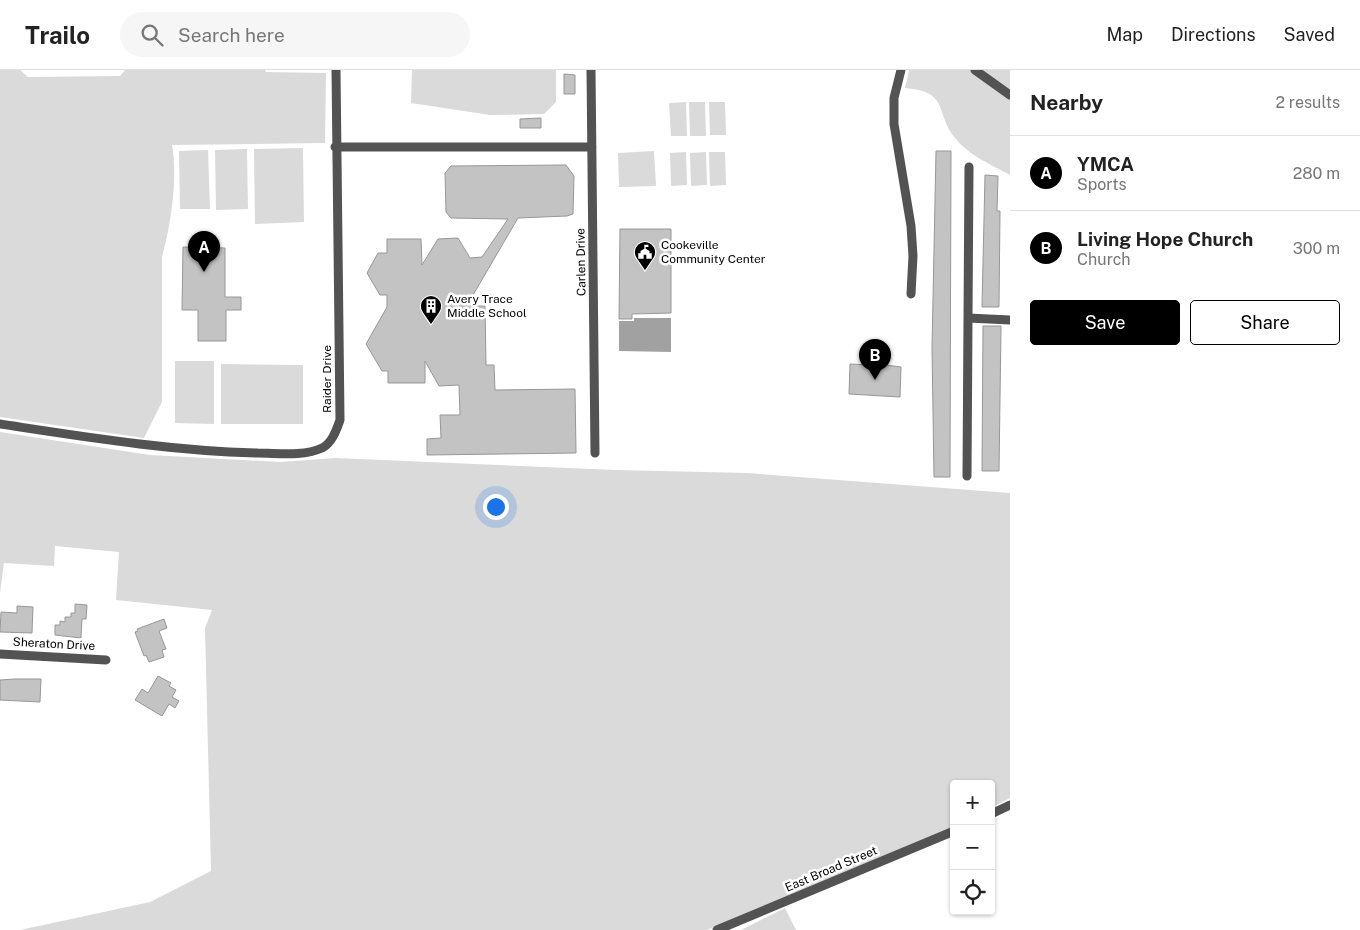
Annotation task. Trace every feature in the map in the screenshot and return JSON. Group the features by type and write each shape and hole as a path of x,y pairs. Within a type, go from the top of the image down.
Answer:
{"street":[{"name":"Raider Drive","path":"0,424 150,446 225,452 306,453 324,447 334,436 340,420 335,147 336,70"},
{"name":"Carlen Drive","path":"591,70 595,453"},
{"path":"901,70 894,98 894,124 911,226 913,256 911,294"},
{"path":"975,70 1010,95"},
{"path":"335,147 592,147"},
{"path":"967,476 969,166"},
{"path":"968,318 1010,320"},
{"name":"Sheraton Drive","path":"0,654 106,660"},
{"path":"995,812 1010,805"},
{"name":"East Broad Street","path":"717,930 950,833"}],"shaded area":[{"path":"0,70 20,70 28,77 120,76 125,70 265,70 266,72 326,73 325,143 172,145 174,158 173,201 162,257 162,402 144,438 0,417"},
{"path":"412,70 556,70 556,102 544,114 490,115 411,103"},
{"path":"909,70 1010,70 1010,175 981,159 960,144 949,128 935,98 919,90 905,88"},
{"path":"686,102 687,136 671,136 669,103"},
{"path":"689,102 705,102 706,136 690,136"},
{"path":"709,102 725,102 726,135 710,135"},
{"path":"303,148 304,222 255,224 254,149"},
{"path":"247,149 248,209 216,210 215,150"},
{"path":"208,150 210,209 180,209 179,151"},
{"path":"654,151 656,186 619,187 618,153"},
{"path":"686,152 687,185 671,186 670,153"},
{"path":"706,152 707,185 691,186 690,153"},
{"path":"709,152 725,152 726,185 710,186"},
{"path":"634,318 671,318 671,352 619,351 619,321 634,321"},
{"path":"175,361 214,361 214,424 175,423"},
{"path":"221,364 303,365 303,424 221,424"},
{"path":"0,432 150,455 281,462 335,458 616,470 747,473 1010,493 1010,798 995,806 995,780 950,780 950,828 707,930 20,930 150,902 211,871 205,628 212,610 116,600 119,552 55,546 54,566 4,563 0,593"},
{"path":"785,908 796,930 741,930"}],"building":[{"path":"564,74 575,75 575,94 564,94"},
{"path":"541,118 541,128 520,128 520,119"},
{"path":"936,151 951,151 950,477 934,477 932,348"},
{"name":"Avery Trace Middle School","path":"566,165 574,176 573,214 567,216 518,218 473,295 473,306 485,306 486,365 494,365 495,390 575,389 576,453 427,455 427,439 441,438 440,415 460,415 459,385 439,386 425,361 425,383 388,383 388,371 382,371 366,344 387,307 387,295 380,295 367,273 378,253 387,253 387,239 421,239 422,265 438,239 458,238 470,258 482,257 508,219 451,218 446,212 445,173 451,166"},
{"path":"985,175 998,176 997,211 1000,211 999,307 982,307"},
{"name":"Cookeville Community Center","path":"620,229 671,229 671,313 632,314 632,319 619,319"},
{"path":"183,247 225,248 225,297 241,297 241,310 226,310 226,341 198,341 198,310 182,310"},
{"path":"983,326 1001,326 999,471 982,471"},
{"path":"874,354 886,355 886,365 901,367 900,397 849,394 850,364 873,365"},
{"path":"75,604 87,605 86,619 82,619 81,638 55,635 55,625 60,625 60,621 65,622 65,617 71,617 71,613 75,613"},
{"path":"17,606 33,607 32,633 0,632 1,612 17,613"},
{"path":"164,619 167,628 159,631 166,649 162,650 164,657 149,662 146,655 144,656 135,632 138,631 137,629"},
{"path":"158,676 171,683 169,686 176,690 172,697 179,701 175,708 169,704 162,716 135,700 142,689 148,693"},
{"path":"41,679 40,702 0,700 0,680"}],"place":[{"name":"Cookeville Community Center","path":"645,271"},
{"name":"YMCA","path":"204,272"},
{"name":"Avery Trace Middle School","path":"431,325"},
{"name":"Living Hope Church","path":"875,380"}]}
